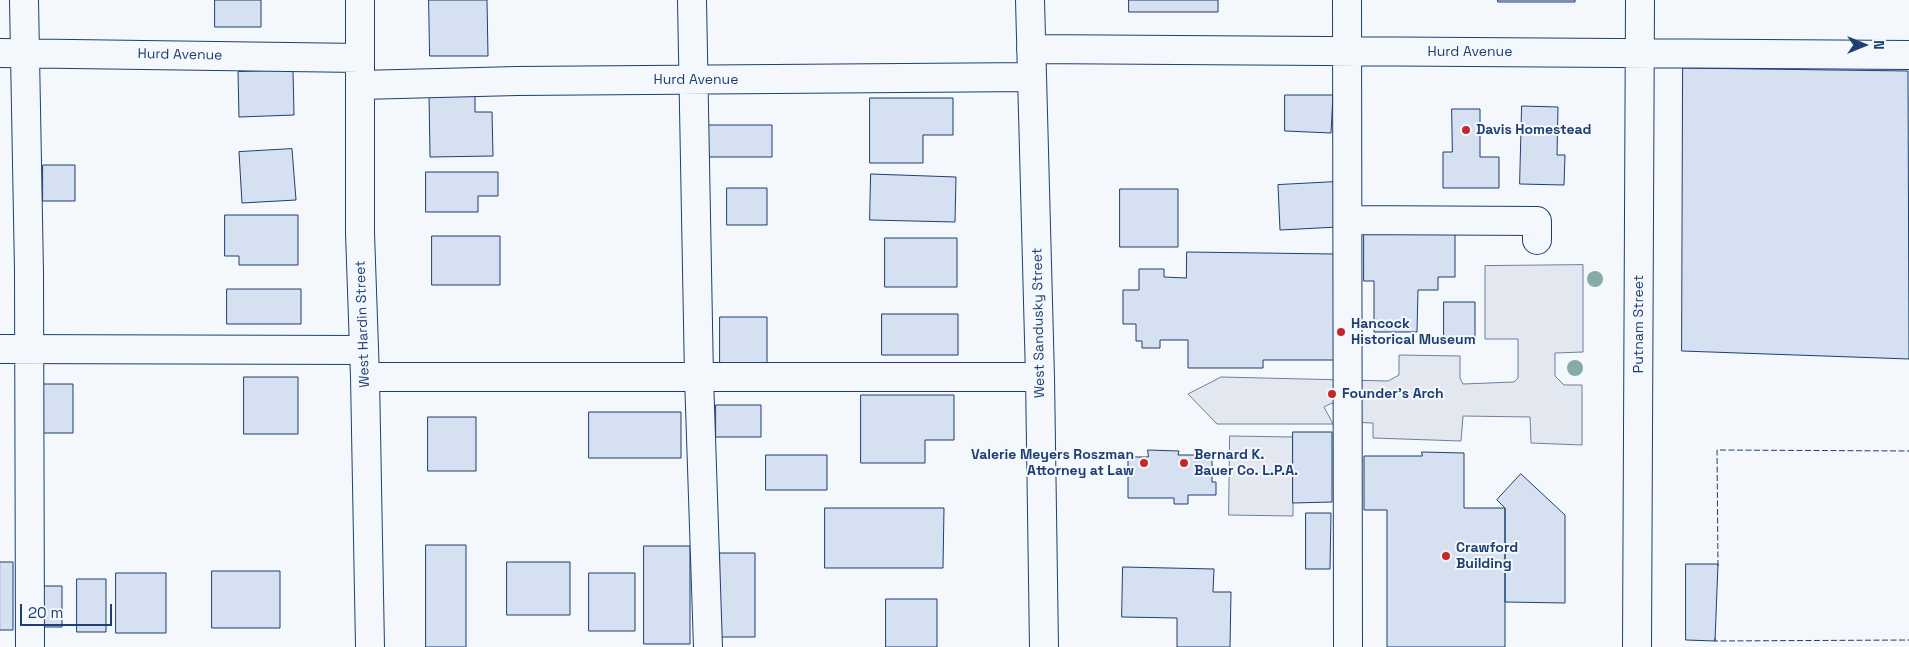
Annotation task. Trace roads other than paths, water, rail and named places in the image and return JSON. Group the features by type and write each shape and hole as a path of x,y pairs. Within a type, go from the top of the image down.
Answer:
{"street":[{"path":"24,0 12,53 28,349 30,647"},
{"name":"West Hardin Street","path":"360,0 360,234 365,377 370,647"},
{"path":"692,0 699,377 708,647"},
{"name":"West Sandusky Street","path":"1030,0 1040,377 1044,647"},
{"path":"1348,0 1348,647"},
{"name":"Putnam Street","path":"1637,647 1640,0"},
{"name":"Hurd Avenue","path":"1031,50 1909,55"},
{"name":"Hurd Avenue","path":"12,53 360,58"},
{"name":"Hurd Avenue","path":"360,85 517,81 1032,77"},
{"path":"1348,220 1537,221 1537,240"},
{"path":"0,349 364,350"},
{"path":"365,377 1040,377"}],"place":[{"name":"Davis Homestead","path":"1466,130"},
{"name":"Hancock Historical Museum","path":"1341,332"},
{"name":"Founder's Arch","path":"1332,394"},
{"name":"Valerie Meyers Roszman Attorney at Law","path":"1144,463"},
{"name":"Bernard K. Bauer Co. L.P.A.","path":"1184,463"},
{"name":"Crawford Building","path":"1446,556"}]}
